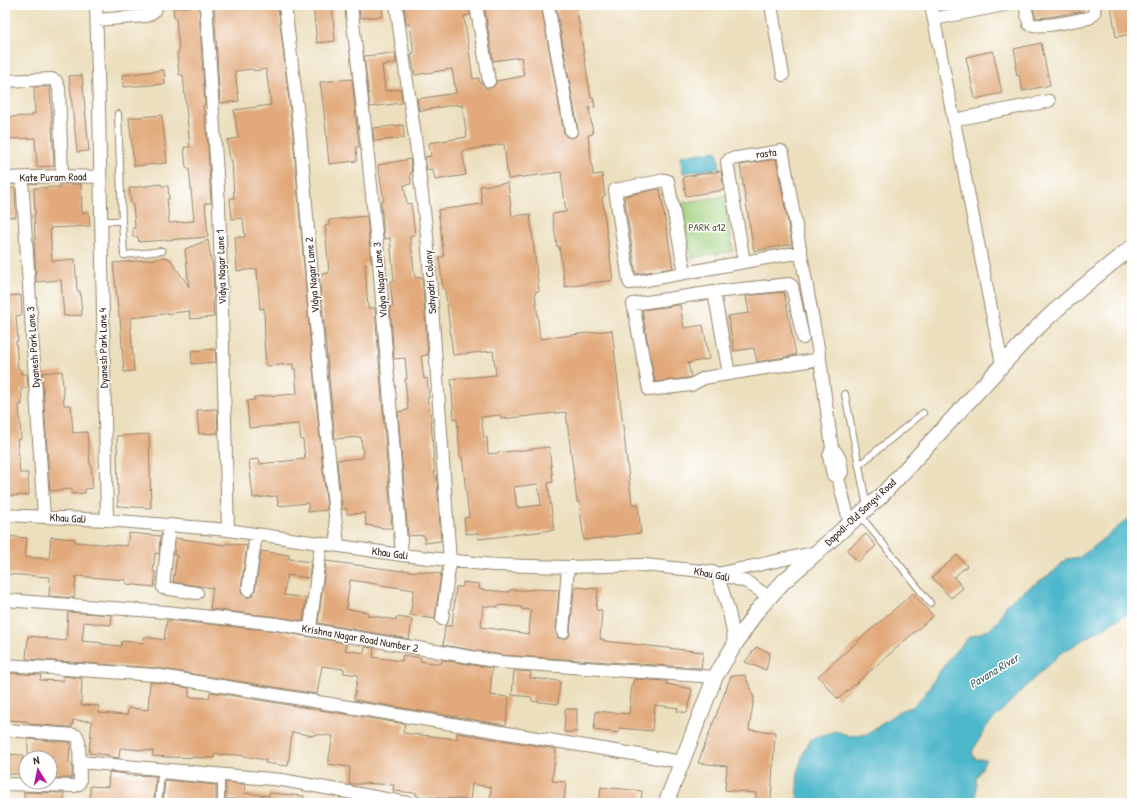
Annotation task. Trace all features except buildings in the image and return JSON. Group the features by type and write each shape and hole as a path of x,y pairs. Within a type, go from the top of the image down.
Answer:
{"street":[{"name":"Dyanesh Park Lane 4","path":"96,5 106,520"},
{"path":"97,20 146,16 151,14 156,9 157,5"},
{"name":"Vidya Nagar Lane 1","path":"206,5 219,205 228,530"},
{"name":"Vidya Nagar Lane 2","path":"284,5 300,133 318,348 338,545"},
{"name":"Vidya Nagar Lane 3","path":"351,5 379,263 402,555"},
{"name":"Sahyadri Colony","path":"396,5 427,235 450,561 442,619"},
{"path":"476,5 489,81"},
{"path":"548,5 571,131"},
{"path":"771,5 783,75"},
{"path":"931,5 1002,364"},
{"path":"934,19 1004,5"},
{"path":"1025,5 1029,24 1034,26 1089,18 1094,14 1094,5"},
{"path":"5,81 52,79 56,81 59,88 62,176"},
{"path":"954,120 1049,101"},
{"name":"rasta","path":"744,262 727,162 730,159 779,150 783,154 801,252 820,359 832,448 839,454 842,472 838,478 859,516"},
{"name":"Kate Puram Road","path":"5,178 62,176 100,177"},
{"name":"Dyanesh Park Lane 3","path":"22,178 44,517"},
{"path":"685,273 668,181 665,180 616,189 615,191 629,282 632,283 801,252"},
{"name":"Dapodi-Old Sangvi Road","path":"666,803 715,677 756,612 783,582 881,496 1049,315 1132,247"},
{"path":"803,338 792,286 789,284 634,303 632,306 649,390 691,385 701,379 820,359"},
{"path":"714,292 729,374"},
{"name":"Khau Gali","path":"5,515 106,520 228,530 402,555 493,565 568,567 644,565 717,574 746,582 769,597"},
{"path":"169,525 163,588 197,593"},
{"path":"248,590 256,534"},
{"path":"310,630 321,543"},
{"path":"734,646 734,633 731,619 717,574 818,552"},
{"path":"563,632 568,567"},
{"name":"Krishna Nagar Road Number 2","path":"5,600 166,612 278,624 500,662 715,677"},
{"path":"5,665 155,675 682,762"},
{"path":"5,730 74,735 78,738 80,762 80,780 79,784 75,786 5,784"},
{"path":"80,762 190,775 282,780 408,803"}],"lane":[{"path":"118,114 124,254 162,251"},
{"path":"101,222 122,221"},
{"path":"845,394 859,465 859,516 930,603"},
{"path":"859,465 923,413"},
{"path":"158,803 161,775 190,775 221,781 220,803"}],"green space":[{"name":"PARK a12","path":"724,196 733,251 691,258 682,203"}],"water":[{"path":"717,151 720,168 683,173 680,156"},
{"name":"Pavana River","path":"1132,516 1132,611 1060,654 987,726 972,752 975,759 986,759 976,779 976,803 798,803 798,770 806,747 811,739 835,731 851,736 868,734 899,711 912,707 925,694 952,655 969,637 989,630 999,620 1007,604 1053,572 1066,559 1080,557"}]}
